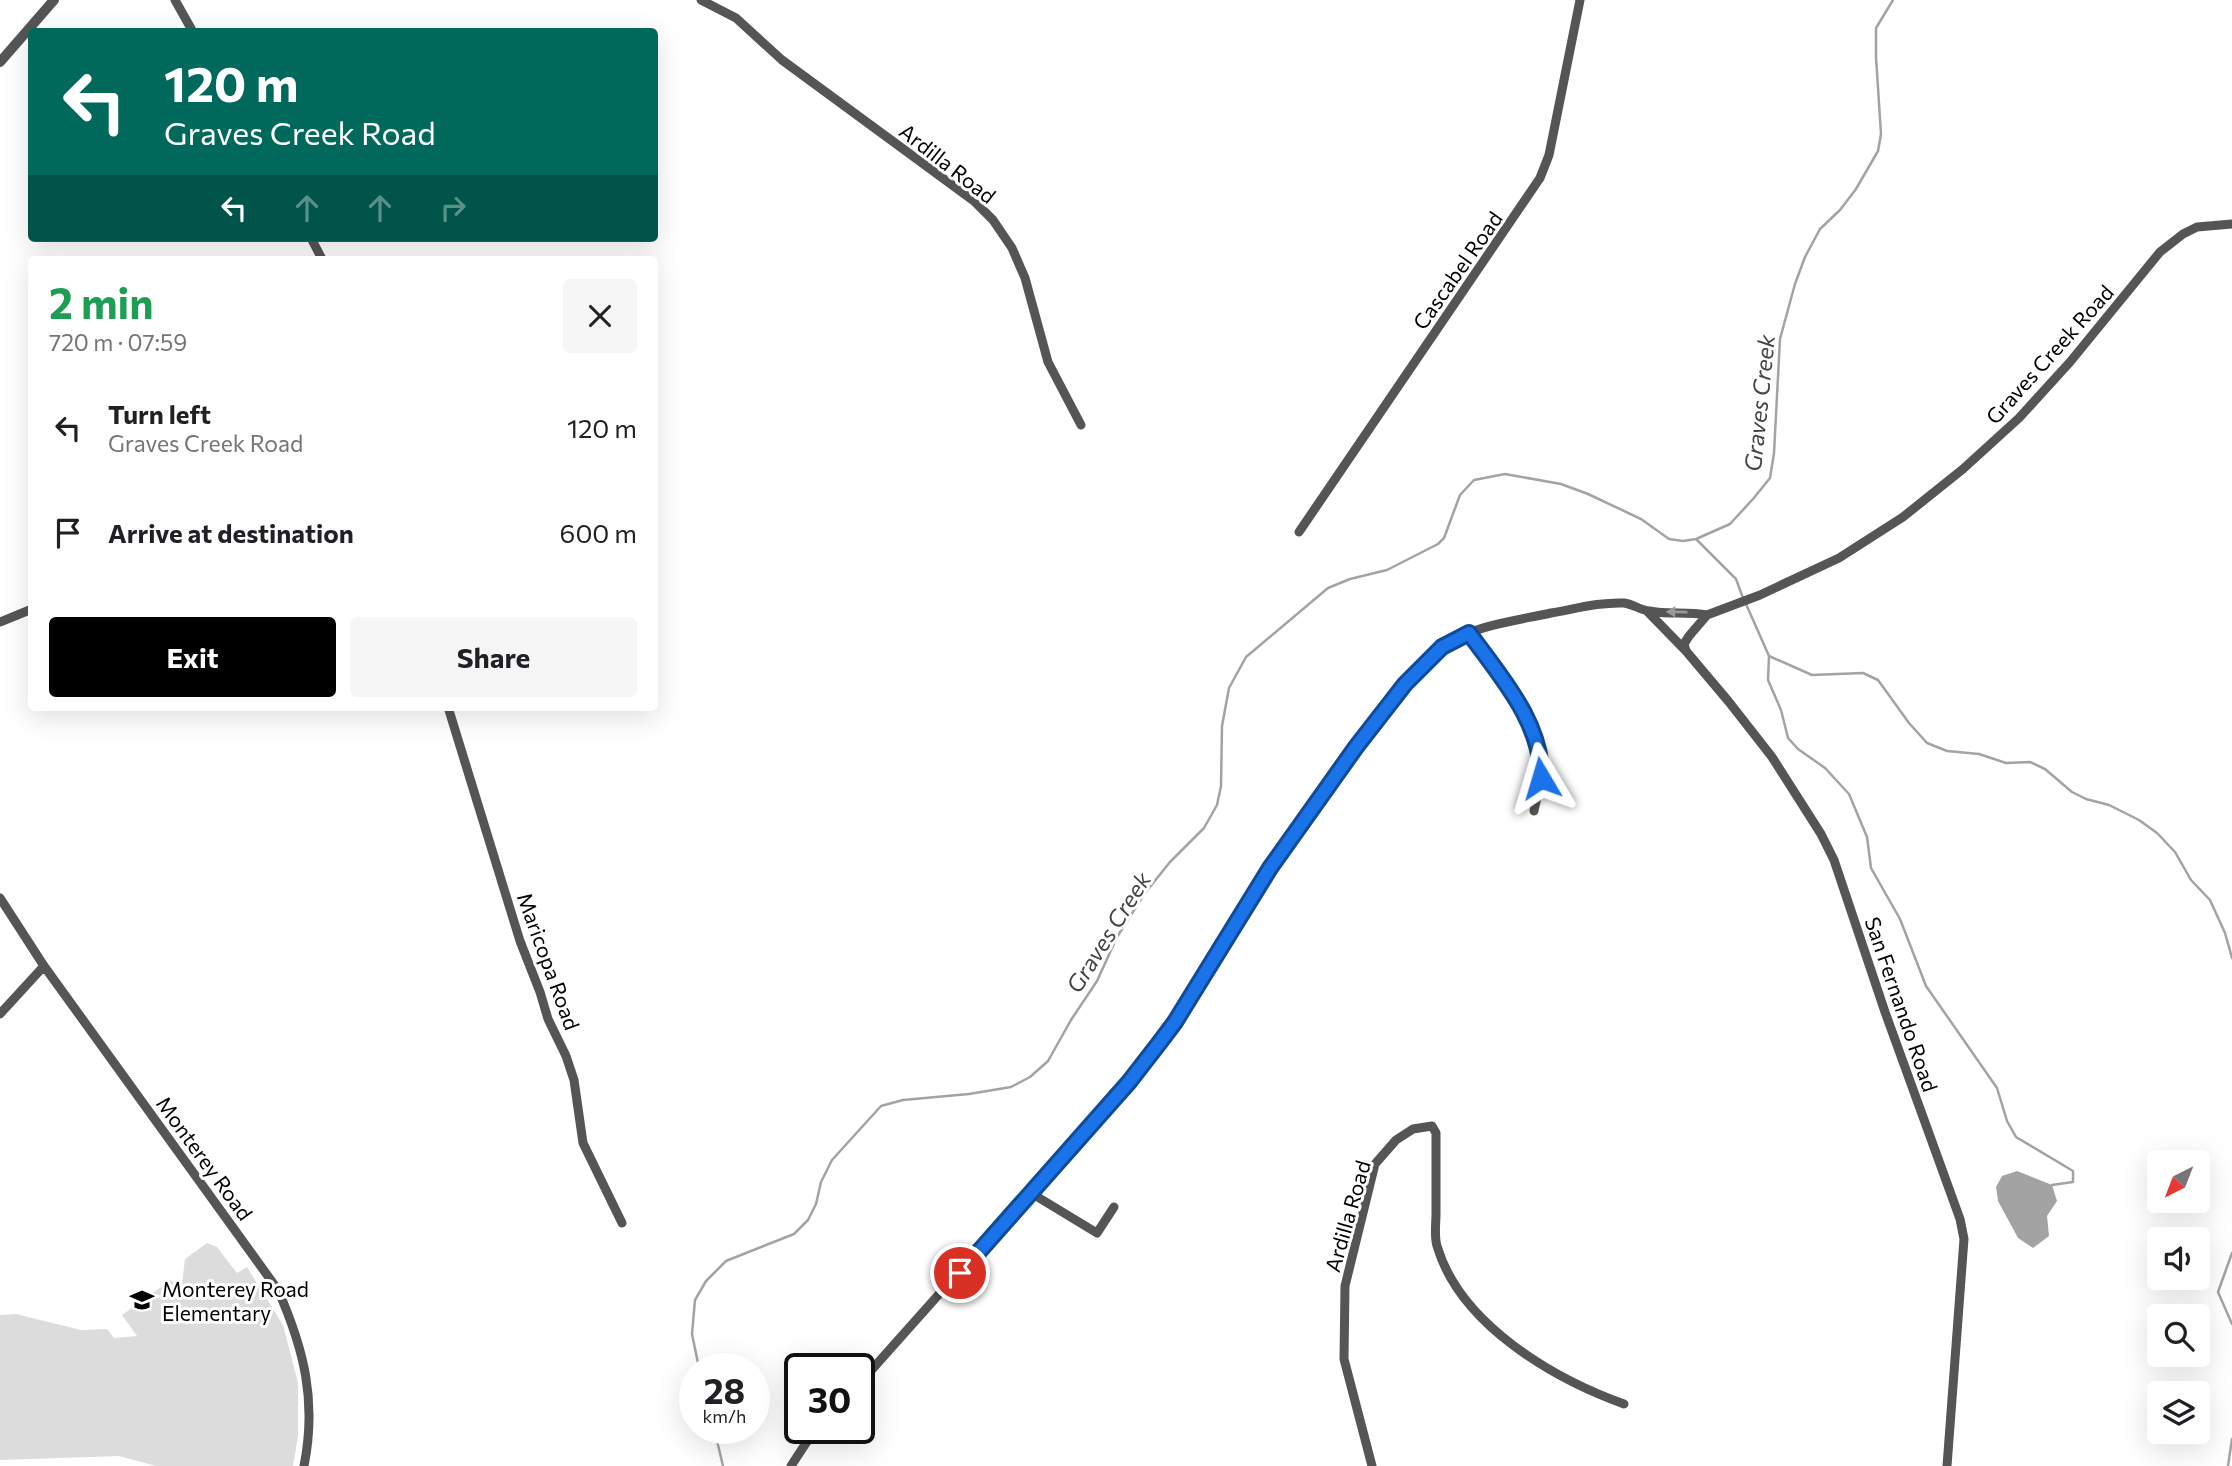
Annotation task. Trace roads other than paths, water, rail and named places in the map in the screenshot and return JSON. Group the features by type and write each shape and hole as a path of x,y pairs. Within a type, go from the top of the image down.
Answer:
{"street":[{"path":"30,28 54,0"},
{"path":"175,0 191,28"},
{"name":"Ardilla Road","path":"701,0 736,18 782,60 974,201 993,220 1016,258 1034,308 1048,362 1081,425"},
{"name":"Cascabel Road","path":"1299,532 1540,178 1549,155 1580,0"},
{"path":"0,62 28,30"},
{"name":"Graves Creek Road","path":"875,1366 1129,1082 1175,1022 1270,868 1348,757 1405,684 1442,647 1489,626 1599,604 1625,603 1647,611 1694,612 1707,615 1760,595 1839,558 1903,517 1964,469 2019,418 2070,362 2160,252 2196,227 2232,224"},
{"path":"0,622 28,611"},
{"name":"San Fernando Road","path":"1647,611 1686,651 1772,757 1821,834 1834,860 1885,1012 1960,1219 1964,1239 1964,1263 1947,1466"},
{"path":"1686,651 1684,644 1707,615"},
{"path":"1469,633 1520,706 1536,740 1542,761 1534,811"},
{"name":"Maricopa Road","path":"449,711 520,940 548,1019 566,1055 574,1080 583,1143 622,1223"},
{"name":"Monterey Road","path":"0,898 44,965 278,1290 293,1326 304,1367 310,1408 304,1466"},
{"path":"0,1014 44,965"},
{"name":"Ardilla Road","path":"1372,1466 1345,1359 1345,1286 1375,1164 1396,1140 1413,1129 1432,1126 1436,1133 1436,1244 1453,1284 1479,1317 1549,1371 1592,1393 1624,1404"},
{"path":"1031,1193 1097,1233 1114,1207"},
{"path":"791,1466 805,1444"}],"waterway":[{"name":"Graves Creek","path":"696,1353 692,1334 695,1300 706,1281 726,1261 794,1234 808,1220 832,1160 881,1106 903,1100 1011,1087 1030,1077 1048,1061 1097,981 1117,937 1145,893 1170,862 1204,828 1217,805 1221,786 1222,726 1229,688 1246,657 1328,588 1350,579 1387,570 1438,544 1444,538 1460,495 1474,480 1505,474 1561,484 1641,519 1669,539 1683,541 1696,539 1730,524 1753,499 1770,478 1774,453 1780,339 1795,284 1820,229 1840,210 1856,189 1878,151 1881,134 1876,28 1893,0"},
{"path":"1696,539 1736,579 1743,598"},
{"path":"1746,604 1769,656 1768,680 1781,710 1788,738 1798,749 1825,768 1849,794 1867,837 1871,868 1900,919 1926,986 1997,1088 2007,1121 2016,1137 2073,1171 2073,1182 2052,1185"},
{"path":"1769,656 1812,675 1863,673 1878,680 1927,743 1947,751 1979,754 2006,763 2030,762 2045,769 2072,792 2109,805 2139,820 2157,833 2175,852 2191,880 2210,900 2225,933 2232,958"},
{"path":"2232,1253 2218,1292 2232,1324"},
{"path":"2228,1466 2232,1439"},
{"name":"Graves Creek","path":"718,1444 723,1466"}],"place":[{"name":"Monterey Road Elementary","path":"142,1300"}]}
